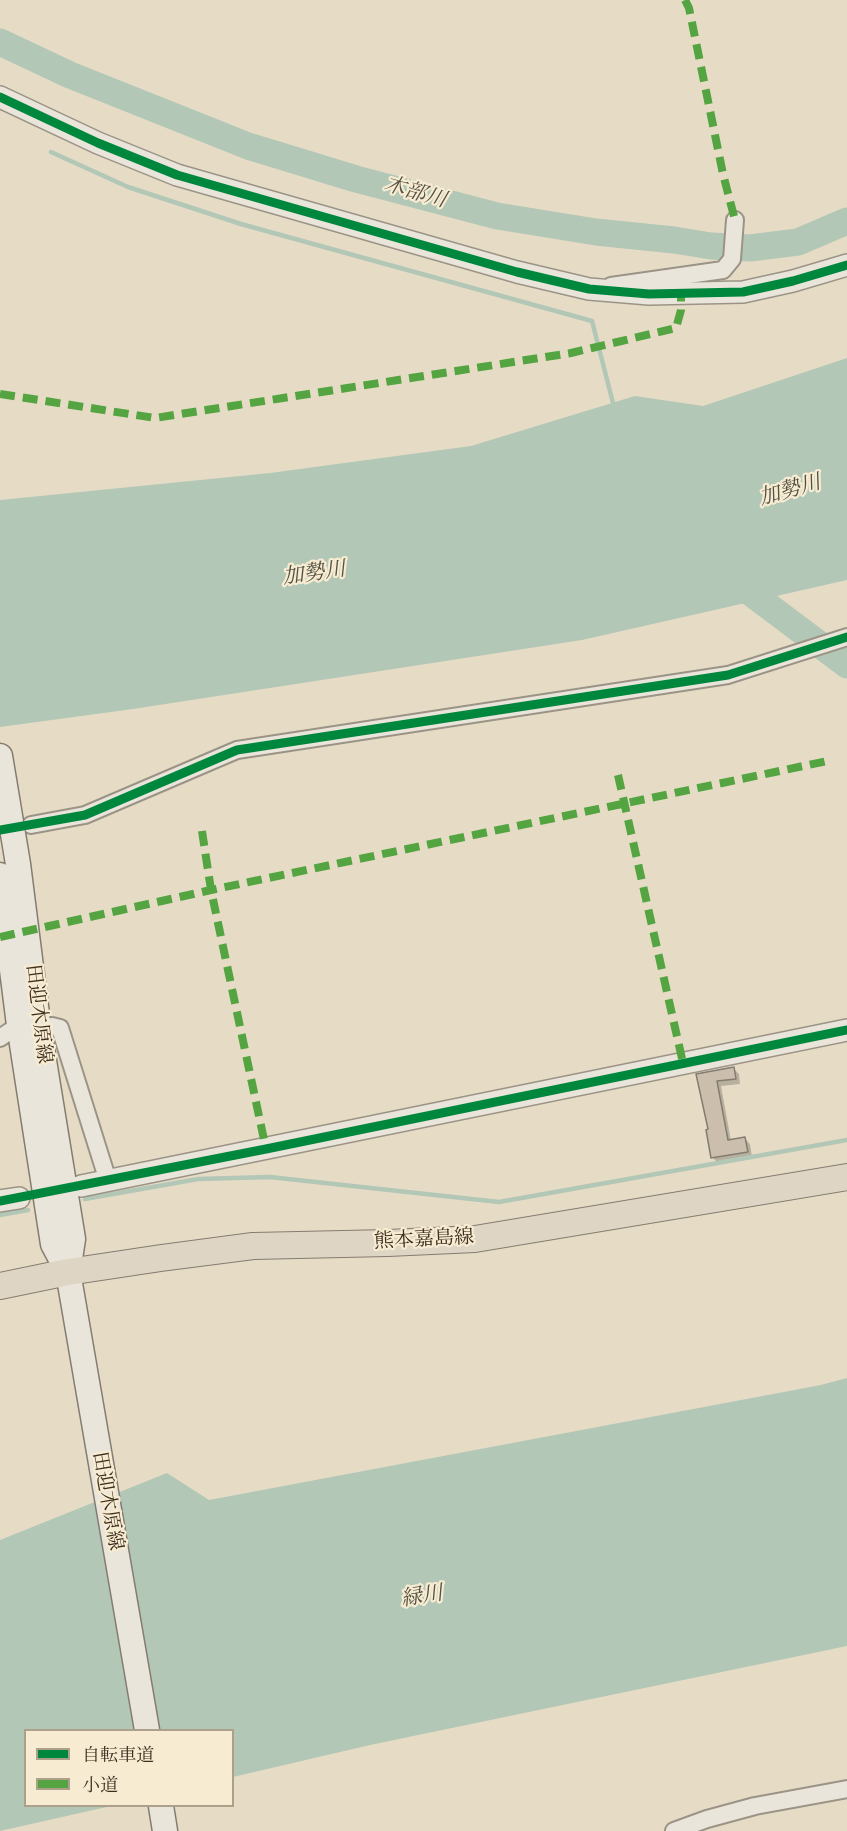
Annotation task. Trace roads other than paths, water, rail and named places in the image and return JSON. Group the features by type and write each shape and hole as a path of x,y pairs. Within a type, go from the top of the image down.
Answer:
{"main road":[{"name":"田迎木原線","path":"0,756 23,899 19,1031"},
{"name":"田迎木原線","path":"0,874 12,956 19,1031 73,1239 68,1272 147,1729"},
{"name":"熊本嘉島線","path":"0,1286 68,1272 253,1246 475,1239 847,1177"},
{"path":"161,1807 165,1831"}],"street":[{"path":"0,97 98,143 177,175 517,273 589,289 649,294 743,292 793,281 847,265"},
{"path":"589,289 687,273 723,270 732,259 735,220"},
{"path":"31,825 85,815 237,750 728,675 847,637"},
{"path":"19,1031 52,1026 60,1028 108,1181"},
{"path":"81,1186 847,1030"},
{"path":"674,1831 755,1806 847,1789"}],"water":[{"path":"847,358 847,580 582,640 133,709 0,727 0,500 270,473 471,446 635,396 703,406"},
{"name":"緑川","path":"847,1378 847,1646 370,1745 234,1777 234,1729 24,1729 24,1807 107,1807 0,1831 0,1540 167,1473 209,1500 821,1385"}],"waterway":[{"name":"木部川","path":"0,42 70,75 248,146 356,179 497,216 596,232 711,246 750,248 798,242 847,221"},
{"path":"51,152 128,187 241,224 592,321 613,403"},
{"name":"加勢川","path":"731,578 847,665"},
{"path":"85,1199 198,1179 270,1177 499,1202 847,1140"},
{"path":"0,1215 28,1210"}]}
